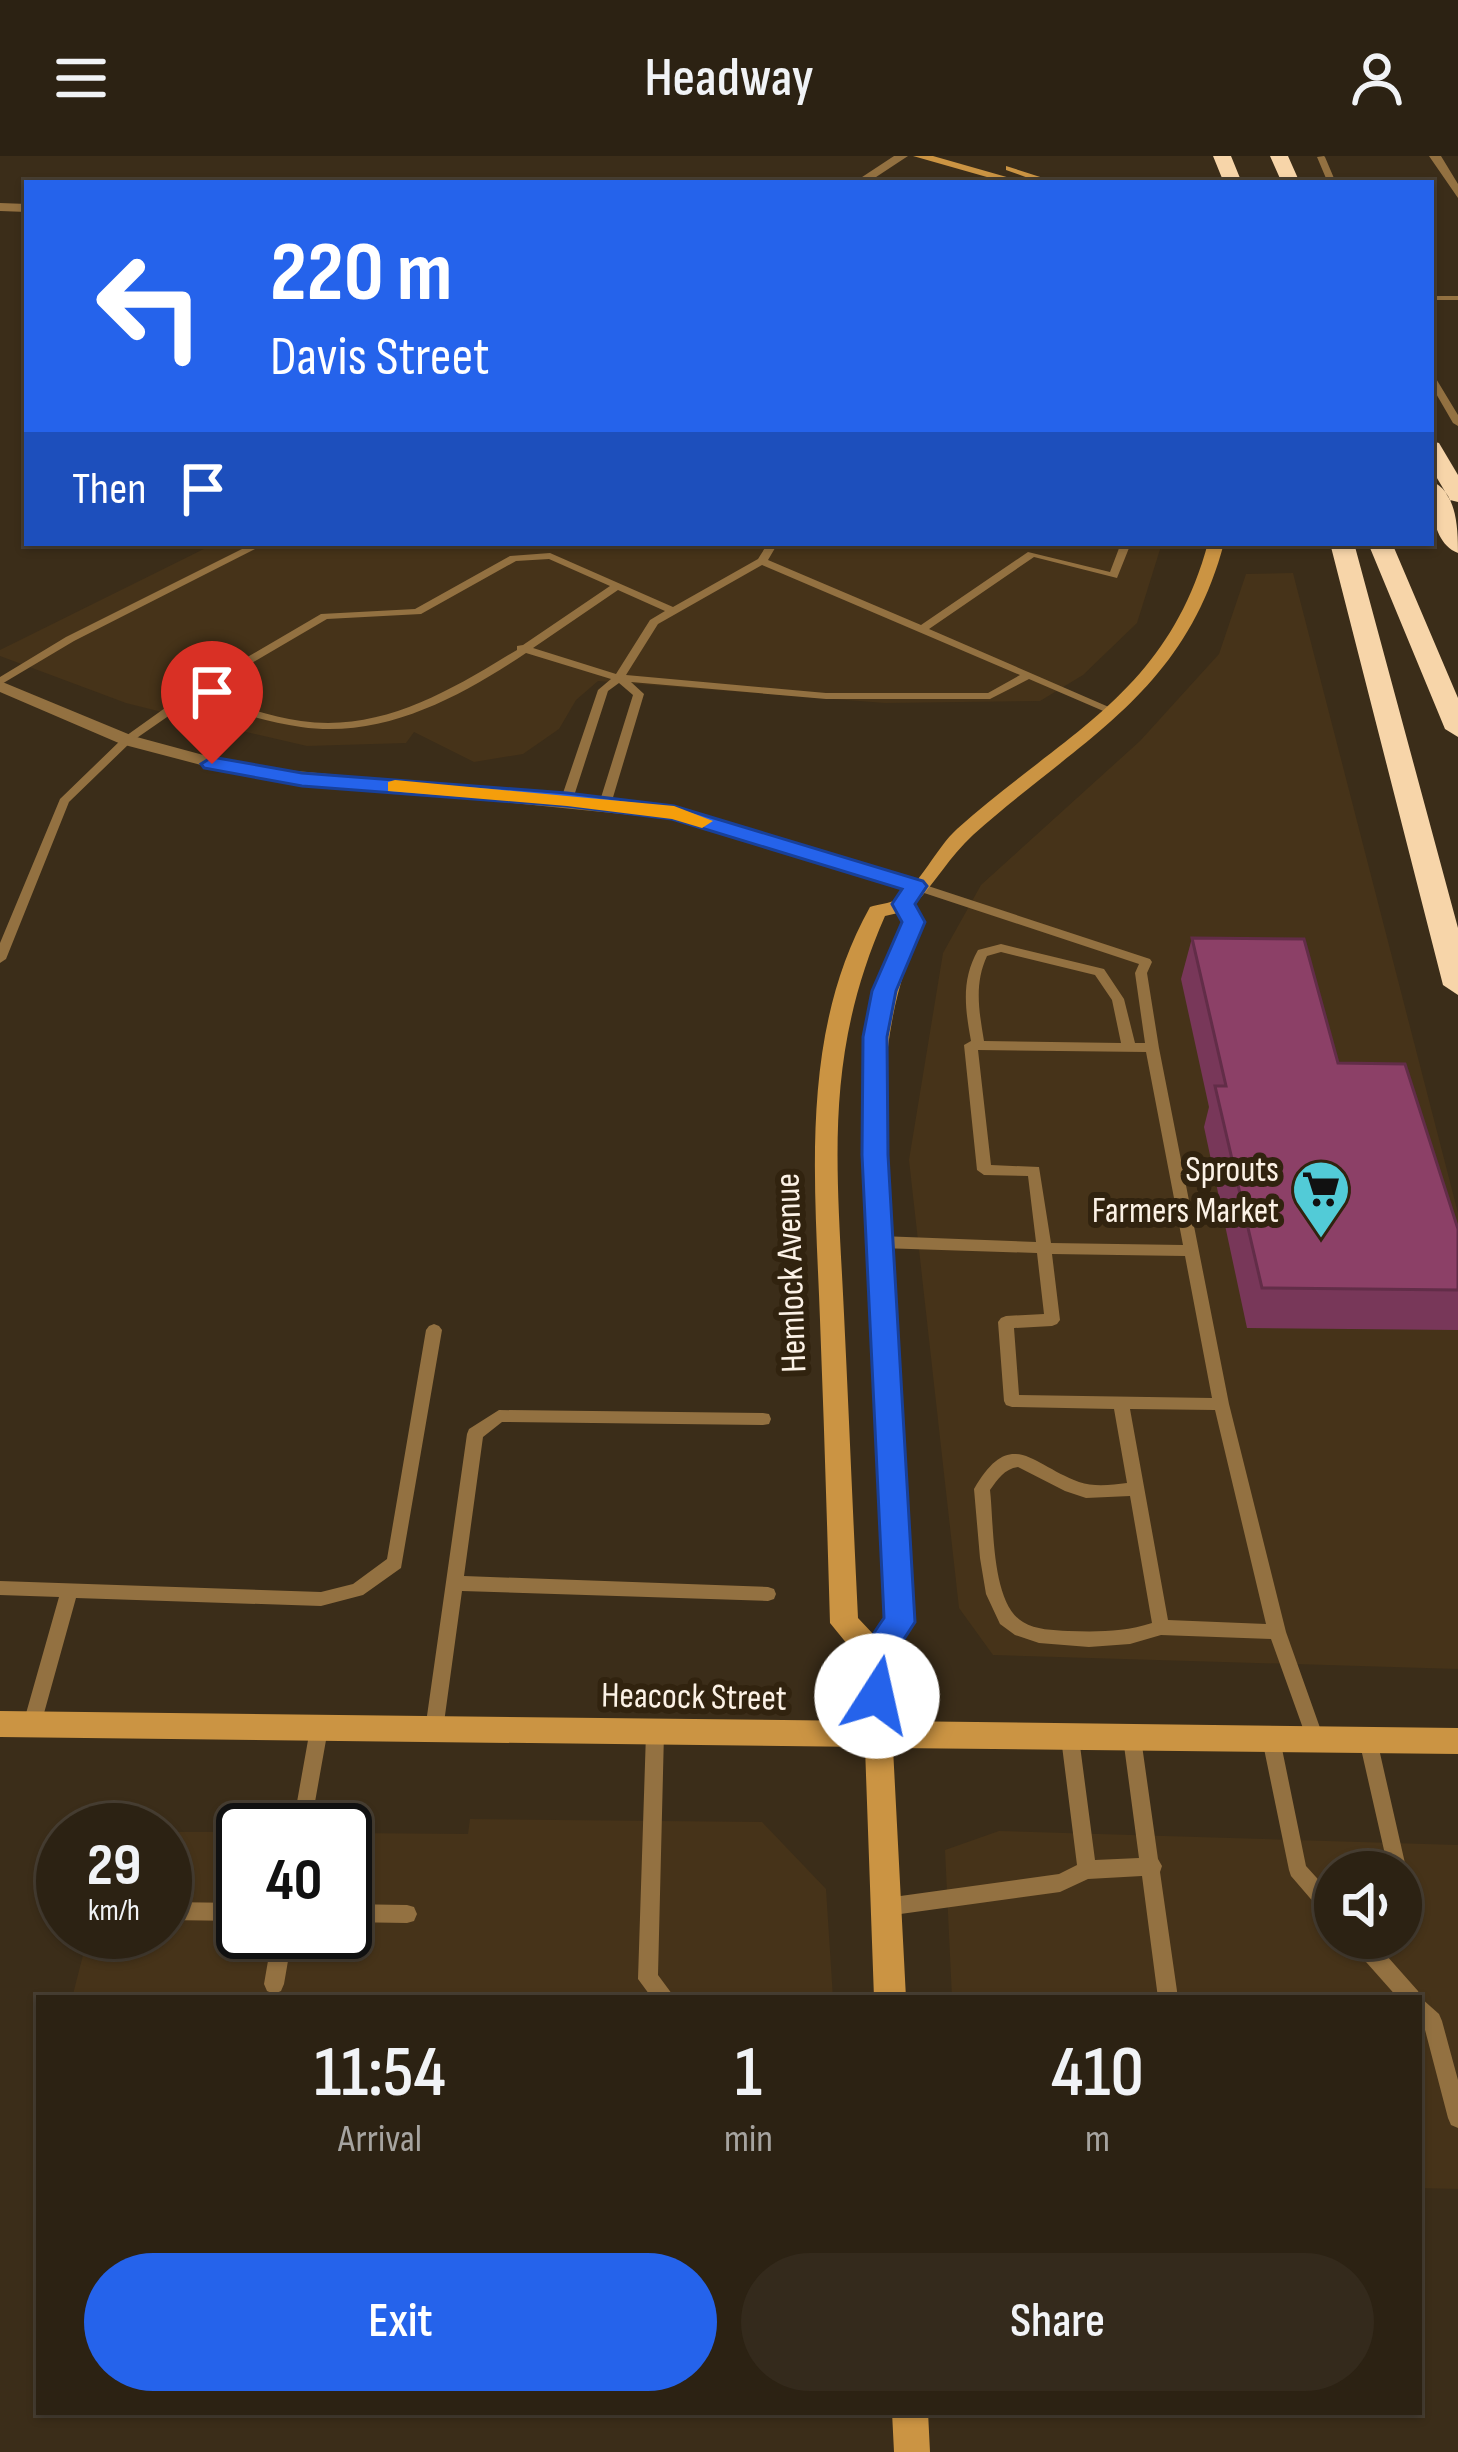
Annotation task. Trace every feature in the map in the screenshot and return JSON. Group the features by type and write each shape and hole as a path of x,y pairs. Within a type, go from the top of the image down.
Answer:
{"highway":[{"path":"1434,453 1458,496"},
{"path":"1434,494 1458,546"},
{"path":"1343,546 1458,985"},
{"path":"1381,546 1458,729"}],"street":[{"path":"864,180 902,156"},
{"path":"920,156 1011,180"},
{"path":"961,156 1043,180"},
{"path":"1435,156 1458,194"},
{"name":"Hemlock Avenue","path":"875,1655 844,1623 826,1066 850,964 877,911 910,895 960,836 1112,711 1163,660 1194,612 1215,546"},
{"path":"0,684 127,740 243,771 674,813 910,895 914,922 884,991 875,1037 899,1622 875,1655 890,1995"},
{"name":"Heacock Street","path":"0,1724 1458,1741"},
{"path":"910,2415 912,2452"}],"lane":[{"path":"981,180 990,174"},
{"path":"1434,382 1458,423"},
{"path":"0,684 70,639 256,546"},
{"path":"567,799 603,690 619,678 654,622 762,560 771,546"},
{"path":"922,629 1032,554 1113,576 1125,546"},
{"path":"0,959 64,802 127,740 190,695 325,616 416,612 514,558 544,550 673,611"},
{"path":"762,560 1112,711"},
{"path":"190,695 308,725 374,724 434,704 617,586"},
{"path":"521,648 619,678 826,696 990,696 1029,675"},
{"path":"605,804 639,694 619,678"},
{"path":"910,895 1146,962 1141,973 1151,1048 1221,1404 1277,1632 1315,1739"},
{"path":"978,1046 970,998 972,968 982,953 1001,948 1067,960 1099,972 1118,999 1129,1048"},
{"path":"1151,1048 970,1046 984,1169 1034,1172 1044,1248 1052,1320 1006,1322 1012,1401 1221,1404"},
{"path":"880,1242 1192,1251"},
{"path":"0,1588 321,1599 358,1590 395,1563 434,1330"},
{"path":"1120,1403 1161,1627"},
{"path":"434,1730 475,1434 499,1416 763,1419"},
{"path":"1134,1489 1088,1492 1024,1461 1007,1462 990,1474 982,1489 997,1606 1007,1622 1028,1633 1059,1638 1130,1640 1161,1627 1277,1632"},
{"path":"453,1583 768,1594"},
{"path":"32,1724 70,1590"},
{"path":"306,1803 320,1729"},
{"path":"655,1733 648,1979 662,1995"},
{"path":"1070,1738 1087,1870"},
{"path":"1132,1738 1168,1995"},
{"path":"1271,1739 1298,1870 1314,1888"},
{"path":"1368,1740 1393,1851"},
{"path":"886,1907 1040,1886 1087,1870 1153,1866"},
{"path":"372,1913 407,1914"},
{"path":"274,1984 278,1959"},
{"path":"1377,1959 1409,1995"},
{"path":"1422,2009 1432,2021 1458,2118"}],"shaded area":[{"path":"210,546 1161,546 1137,623 1083,675 1040,701 885,703 598,681 576,700 559,729 523,754 474,762 414,732 406,743 307,746 126,703 0,656 0,650"},
{"path":"1293,573 1458,1213 1458,1669 993,1655 959,1608 909,1160 943,953 981,885 1140,741 1219,654 1246,574"},
{"path":"470,1819 762,1822 826,1889 833,1995 73,1995 82,1959 192,1959 192,1832 216,1832 216,1959 372,1959 372,1833 468,1834"},
{"path":"999,1831 1458,1845 1458,2189 1422,2188 1422,1995 952,1995 945,1850"}],"building":[{"path":"1192,938 1304,939 1338,1063 1405,1064 1458,1229 1458,1290 1262,1288 1215,1086 1226,1086"}],"slow traffic":[{"path":"395,786 567,799 702,821"}],"place":[{"name":"Sprouts Farmers Market","path":"1321,1240"}],"route":[{"path":"212,764 302,779 567,799 674,813 916,886 904,904 914,922 884,991 875,1037 875,1155 899,1622 875,1655 877,1696"}]}
